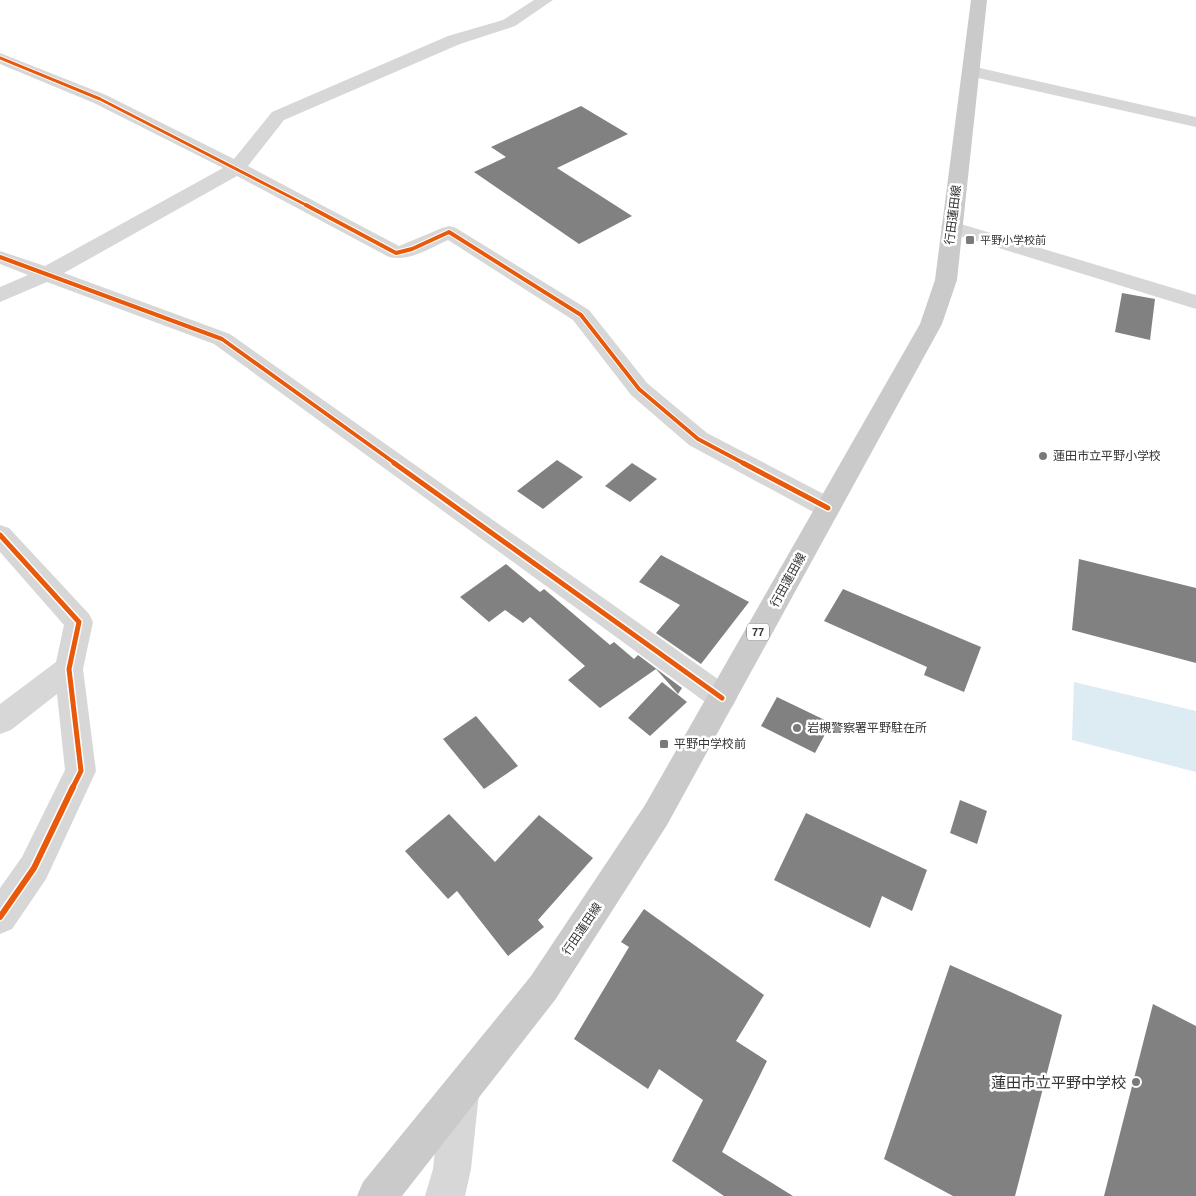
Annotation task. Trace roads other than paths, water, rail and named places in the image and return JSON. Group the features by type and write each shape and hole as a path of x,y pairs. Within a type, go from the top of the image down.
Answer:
{"main road":[{"name":"行田蓮田線","path":"377,1196 543,988 600,904 656,815 931,324 946,280 979,0"}],"street":[{"path":"0,295 47,274 237,168 278,116 454,40 509,23 545,0"},
{"path":"0,58 100,99 237,168 396,253 412,249 449,232 581,315 639,389 698,439 828,508"},
{"path":"971,71 1196,122"},
{"path":"951,227 1196,302"},
{"path":"0,257 222,340 722,698"},
{"path":"0,535 79,622 69,669 82,771 34,868 0,917"},
{"path":"0,721 69,669"},
{"path":"445,1196 452,1169 460,1093"}],"place":[{"name":"平野小学校前","path":"970,240"},
{"name":"蓮田市立平野小学校","path":"1043,456"},
{"name":"岩槻警察署平野駐在所","path":"797,728"},
{"name":"平野中学校前","path":"664,744"},
{"name":"蓮田市立平野中学校","path":"1136,1082"}]}
